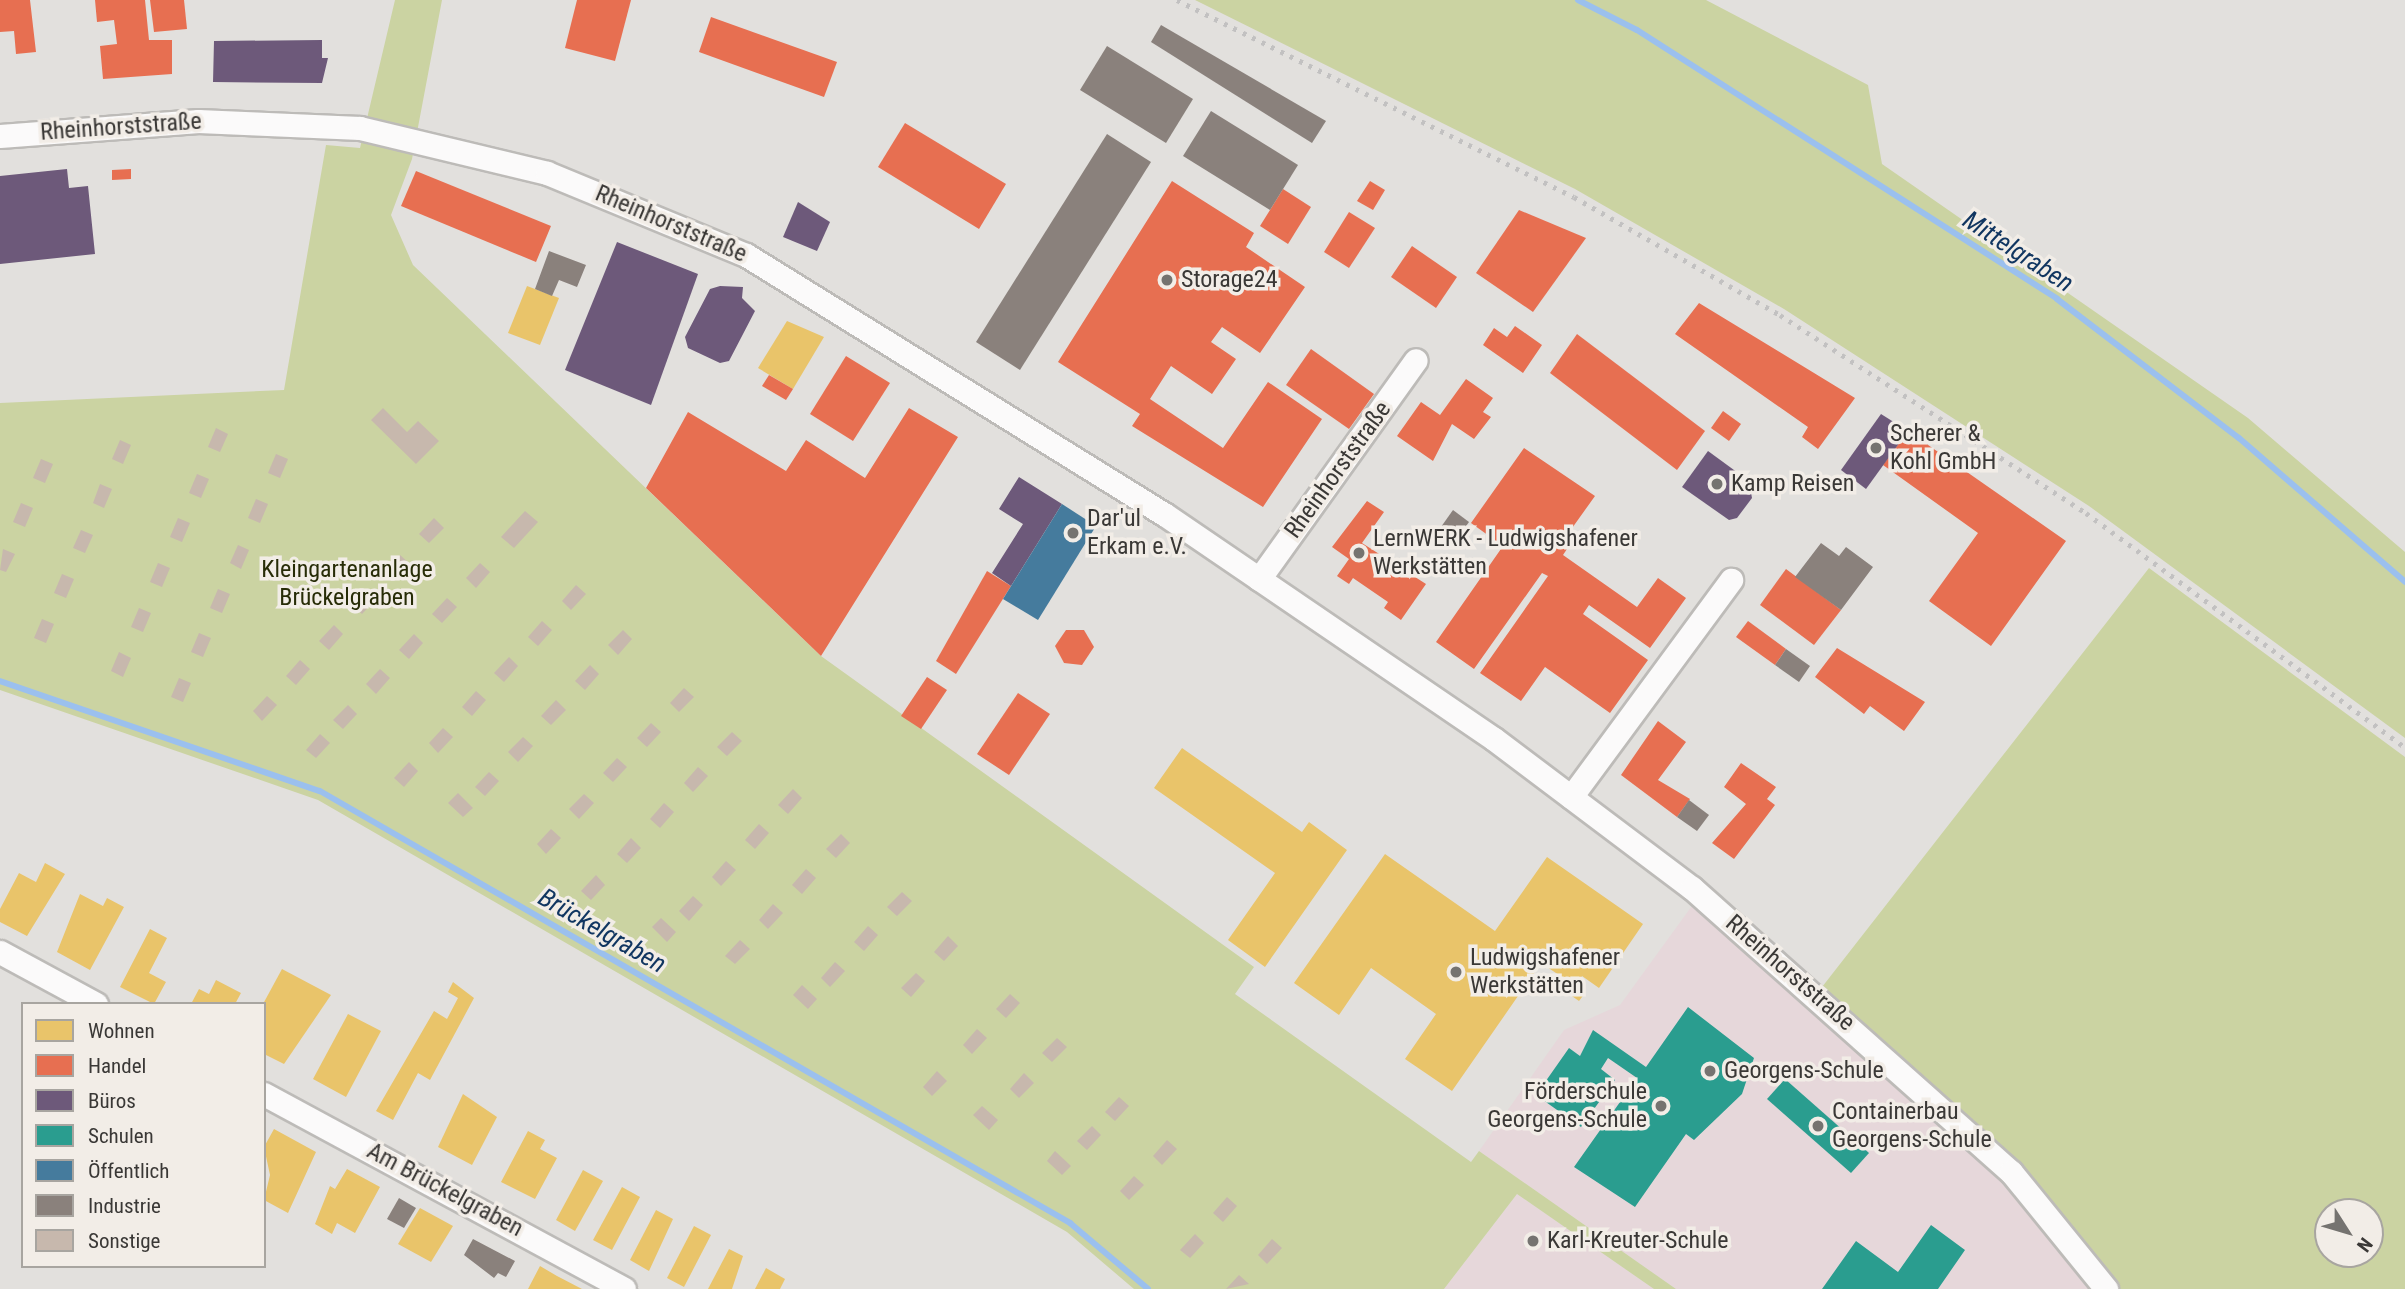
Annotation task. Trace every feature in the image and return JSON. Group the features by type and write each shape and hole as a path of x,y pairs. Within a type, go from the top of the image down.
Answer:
{"street":[{"name":"Rheinhorststraße","path":"0,136 198,121 331,125 425,140 547,173 746,255 1164,514 1571,797 1721,912 1940,1105 2011,1172 2106,1289"},
{"name":"Rheinhorststraße","path":"1259,579 1416,360"},
{"path":"1571,797 1731,580"},
{"path":"0,952 92,1002"},
{"name":"Am Brückelgraben","path":"266,1095 624,1289"}],"shaded area":[{"name":"Georgens-Schule","path":"1694,903 2003,1180 2093,1289 1676,1289 1479,1151 1564,1030 1620,1005"},
{"name":"Karl-Kreuter-Schule","path":"1517,1194 1654,1289 1444,1289"}],"green space":[{"name":"Kleingartenanlage Brückelgraben","path":"395,0 442,0 412,159 391,215 413,265 821,656 1254,967 1235,994 1471,1162 1479,1151 1676,1289 1654,1289 1517,1194 1444,1289 1134,1289 1067,1232 318,800 0,690 0,403 284,390 326,145 360,148"},
{"path":"1195,0 1706,0 1868,85 1882,164 2248,418 2405,552 2405,738 2089,506 1784,309 1575,189"},
{"path":"2149,568 2405,757 2405,1289 2093,1289 2003,1180 1808,1005"}],"building: Wohnen":[{"path":"527,286 559,298 540,345 508,333"},
{"path":"787,321 824,337 793,389 758,368"},
{"path":"1182,748 1302,832 1309,822 1347,850 1265,967 1228,940 1275,873 1154,788"},
{"name":"Ludwigshafener Werkstätten","path":"1385,854 1495,931 1547,857 1643,924 1599,988 1582,976 1575,986 1585,993 1579,1001 1556,985 1562,977 1541,963 1452,1091 1405,1059 1436,1014 1371,968 1339,1015 1294,983"},
{"path":"45,863 65,874 27,936 0,922 0,909 19,873 36,882"},
{"path":"80,894 103,906 107,898 124,907 90,970 57,952"},
{"path":"150,929 167,938 149,973 166,982 155,1002 120,987"},
{"path":"282,969 331,995 284,1064 266,1055 264,1002"},
{"path":"216,980 241,993 236,1002 192,1002 199,989 209,994"},
{"path":"453,982 474,998 430,1080 418,1073 393,1120 376,1111 434,1011 447,1019 458,998 448,992"},
{"path":"348,1014 381,1031 346,1097 313,1079"},
{"path":"463,1094 497,1117 472,1165 438,1147"},
{"path":"274,1129 316,1152 288,1213 266,1201 270,1175 266,1143"},
{"path":"528,1131 545,1140 540,1149 557,1158 535,1199 501,1182"},
{"path":"347,1169 380,1187 355,1233 337,1223 332,1234 315,1224 330,1186 335,1189"},
{"path":"583,1170 603,1181 575,1231 556,1220"},
{"path":"622,1187 640,1197 612,1250 593,1240"},
{"path":"420,1208 453,1226 431,1262 398,1244"},
{"path":"656,1210 673,1219 649,1271 630,1260"},
{"path":"694,1226 711,1235 684,1287 667,1278"},
{"path":"729,1249 743,1256 732,1289 708,1289"},
{"path":"540,1266 557,1276 582,1289 528,1289"},
{"path":"766,1268 785,1279 780,1289 755,1289"}],"building: Handel":[{"path":"0,0 30,0 36,52 16,54 14,31 0,32"},
{"path":"95,0 145,0 149,40 172,40 172,74 103,79 100,46 117,44 114,20 97,22"},
{"path":"150,0 184,0 187,29 154,32"},
{"path":"577,0 631,0 615,61 565,48"},
{"path":"711,17 837,62 824,97 699,52"},
{"path":"905,123 1006,184 979,229 878,167"},
{"path":"131,169 131,179 112,180 112,170"},
{"path":"416,171 551,226 536,262 401,206"},
{"path":"1172,181 1254,233 1246,247 1305,287 1260,353 1222,327 1211,342 1236,359 1212,394 1171,366 1150,399 1223,448 1268,382 1322,419 1263,507 1132,426 1140,414 1058,362"},
{"path":"1370,181 1385,190 1373,210 1357,201"},
{"path":"1283,189 1311,207 1288,244 1260,226"},
{"path":"1519,210 1586,238 1533,312 1476,273"},
{"path":"1349,212 1375,228 1349,268 1324,252"},
{"path":"1412,246 1457,277 1436,308 1391,277"},
{"path":"1699,303 1855,398 1818,449 1802,437 1808,427 1675,334"},
{"path":"1515,326 1542,345 1523,373 1483,345 1494,328 1507,337"},
{"path":"1577,334 1705,431 1677,470 1550,373"},
{"path":"1311,349 1374,394 1349,429 1286,385"},
{"path":"846,356 890,383 853,441 810,414"},
{"path":"769,375 793,389 786,400 762,386"},
{"path":"1466,379 1493,398 1483,412 1491,417 1474,439 1452,424 1433,461 1397,436 1421,402 1440,415"},
{"path":"909,408 958,437 821,656 646,488 688,412 786,471 806,440 865,478"},
{"path":"1723,411 1741,424 1729,441 1711,428"},
{"path":"1908,431 2066,541 1991,646 1929,601 1978,533 1883,465"},
{"path":"1524,448 1595,496 1560,545 1567,549 1563,555 1637,607 1658,578 1686,598 1650,648 1589,605 1583,614 1648,660 1610,713 1545,667 1521,701 1480,673 1548,576 1542,573 1474,669 1436,642 1503,546 1471,523"},
{"name":"LernWERK - Ludwigshafener Werkstätten","path":"1367,501 1384,512 1362,543 1426,584 1401,620 1384,608 1388,602 1353,578 1349,584 1337,576 1349,559 1332,547"},
{"path":"1786,569 1841,610 1814,645 1760,605"},
{"path":"987,571 1011,586 956,674 936,661"},
{"path":"1748,621 1786,649 1775,665 1736,637"},
{"path":"1066,630 1084,630 1094,647 1082,665 1064,663 1055,646"},
{"path":"1837,648 1925,702 1904,731 1870,706 1864,714 1815,677"},
{"path":"927,677 947,690 921,729 901,716"},
{"path":"1018,693 1050,714 1009,775 977,754"},
{"path":"1658,721 1686,742 1658,780 1690,799 1677,817 1621,775"},
{"path":"1741,763 1776,787 1767,799 1775,805 1734,859 1712,843 1746,804 1724,787"}],"building: Büros":[{"path":"322,40 322,58 328,58 322,83 213,82 214,41"},
{"path":"67,169 69,188 88,186 95,254 0,264 0,176"},
{"path":"798,202 830,222 817,251 783,237"},
{"path":"617,242 698,274 651,405 565,370"},
{"path":"720,286 743,287 742,298 755,311 729,361 720,363 688,348 685,337 710,289"},
{"name":"Scherer & Kohl GmbH","path":"1881,414 1908,431 1866,489 1841,470"},
{"name":"Kamp Reisen","path":"1708,451 1749,481 1752,498 1737,518 1729,520 1682,487"},
{"path":"1019,477 1062,504 1011,586 992,573 1023,524 999,509"}],"building: Schulen":[{"name":"Förderschule Georgens-Schule","path":"1688,1007 1754,1058 1742,1094 1694,1140 1686,1134 1635,1207 1574,1167 1637,1078 1608,1058 1601,1069 1615,1080 1581,1127 1536,1095 1569,1048 1580,1056 1593,1030 1646,1067"},
{"name":"Containerbau Georgens-Schule","path":"1785,1079 1869,1153 1851,1173 1767,1099"},
{"path":"1931,1225 1965,1250 1938,1289 1822,1289 1856,1241 1898,1272"}],"building: Öffentlich":[{"path":"1062,504 1096,526 1038,620 1003,599"}],"building: Industrie":[{"path":"1161,25 1326,121 1312,143 1151,42"},
{"path":"1107,46 1193,99 1166,143 1080,90"},
{"path":"1211,111 1298,165 1270,210 1183,156"},
{"path":"1107,134 1151,162 1020,370 976,342"},
{"path":"549,251 586,265 577,287 559,280 552,296 535,289"},
{"path":"1453,510 1469,522 1452,546 1436,534"},
{"path":"1821,543 1839,556 1846,547 1873,567 1841,610 1795,577"},
{"path":"1786,649 1810,666 1799,682 1775,665"},
{"path":"1689,800 1709,815 1697,831 1677,817"},
{"path":"399,1198 416,1208 404,1228 387,1219"},
{"path":"473,1239 515,1261 506,1277 498,1273 494,1278 464,1255"}],"building: Sonstige":[{"path":"383,408 407,432 418,421 439,441 416,464 371,420"},
{"path":"216,428 228,434 220,452 208,447"},
{"path":"120,440 131,445 123,464 112,459"},
{"path":"276,454 288,459 280,478 268,473"},
{"path":"41,459 53,464 45,483 33,478"},
{"path":"197,474 209,479 201,498 189,493"},
{"path":"100,484 112,489 104,508 93,503"},
{"path":"256,499 268,504 260,523 248,518"},
{"path":"21,503 33,508 25,527 13,522"},
{"path":"525,511 538,522 514,548 501,537"},
{"path":"178,518 190,523 182,542 170,537"},
{"path":"434,518 444,528 429,543 419,534"},
{"path":"81,530 93,535 85,553 73,548"},
{"path":"238,545 249,550 241,569 230,563"},
{"path":"3,549 15,554 6,572 0,570"},
{"path":"400,555 410,564 395,579 386,570"},
{"path":"158,563 170,568 162,587 150,582"},
{"path":"480,563 490,572 476,588 466,578"},
{"path":"62,574 74,579 66,598 54,593"},
{"path":"576,585 586,594 571,610 562,601"},
{"path":"218,589 230,594 222,613 210,608"},
{"path":"367,589 377,598 362,614 353,605"},
{"path":"447,598 457,607 442,623 432,614"},
{"path":"139,608 151,613 143,632 131,627"},
{"path":"42,619 54,624 46,643 34,638"},
{"path":"542,621 552,630 538,646 528,637"},
{"path":"334,625 343,634 329,650 319,641"},
{"path":"623,630 632,639 618,655 608,645"},
{"path":"199,633 211,638 203,657 191,652"},
{"path":"414,634 423,643 409,659 399,650"},
{"path":"119,652 131,658 123,677 111,671"},
{"path":"509,657 518,666 504,682 494,673"},
{"path":"300,660 310,669 296,685 286,676"},
{"path":"590,665 599,674 585,690 575,681"},
{"path":"380,669 390,678 376,694 366,684"},
{"path":"179,678 191,683 183,702 171,697"},
{"path":"684,688 694,697 679,712 670,703"},
{"path":"476,691 486,700 472,716 462,707"},
{"path":"267,696 277,705 262,721 253,711"},
{"path":"556,700 566,710 551,725 541,716"},
{"path":"348,705 357,714 343,729 333,720"},
{"path":"651,723 661,732 647,747 637,738"},
{"path":"443,728 453,737 438,753 429,743"},
{"path":"732,732 742,741 727,756 717,747"},
{"path":"320,734 330,743 316,758 306,750"},
{"path":"523,737 533,746 518,762 508,752"},
{"path":"617,758 627,767 613,782 603,773"},
{"path":"409,762 418,771 404,787 394,778"},
{"path":"698,767 708,776 693,792 684,783"},
{"path":"489,772 499,781 485,796 475,787"},
{"path":"793,789 802,798 788,814 778,805"},
{"path":"458,793 473,808 463,817 448,803"},
{"path":"584,794 594,803 579,819 569,809"},
{"path":"664,803 674,812 660,828 650,819"},
{"path":"759,824 769,833 755,849 745,840"},
{"path":"551,829 561,838 546,854 537,844"},
{"path":"841,834 850,843 836,858 826,849"},
{"path":"631,838 641,848 627,863 617,854"},
{"path":"726,861 736,870 721,886 712,877"},
{"path":"806,869 816,878 802,894 792,885"},
{"path":"596,875 605,885 591,900 581,891"},
{"path":"902,892 912,901 897,916 887,907"},
{"path":"693,896 703,905 689,921 679,911"},
{"path":"773,904 783,913 768,929 759,920"},
{"path":"661,918 676,932 667,942 652,927"},
{"path":"868,926 878,935 864,951 854,942"},
{"path":"948,936 958,946 944,961 934,952"},
{"path":"740,940 750,949 735,964 725,956"},
{"path":"835,962 845,971 830,987 821,978"},
{"path":"916,973 925,981 911,997 901,988"},
{"path":"802,985 817,999 808,1009 793,995"},
{"path":"1010,994 1020,1003 1006,1018 996,1009"},
{"path":"977,1029 987,1038 972,1054 963,1045"},
{"path":"1057,1038 1067,1047 1052,1062 1042,1053"},
{"path":"937,1071 947,1081 932,1096 923,1087"},
{"path":"1024,1073 1034,1083 1019,1098 1010,1089"},
{"path":"1119,1097 1129,1106 1115,1121 1105,1112"},
{"path":"982,1106 998,1120 989,1130 973,1115"},
{"path":"1092,1126 1101,1135 1087,1150 1077,1141"},
{"path":"1167,1140 1177,1149 1162,1165 1153,1156"},
{"path":"1055,1151 1071,1166 1062,1175 1047,1161"},
{"path":"1134,1176 1144,1185 1129,1200 1120,1191"},
{"path":"1227,1197 1237,1206 1223,1222 1213,1213"},
{"path":"1195,1234 1204,1243 1190,1258 1180,1250"},
{"path":"1272,1239 1282,1248 1267,1264 1258,1255"},
{"path":"1239,1275 1249,1284 1226,1289"}],"waterway":[{"name":"Mittelgraben","path":"1578,0 1637,30 2057,299 2239,438 2405,582"},
{"name":"Brückelgraben","path":"0,681 320,791 1070,1223 1148,1289"}],"railway":[{"path":"1177,0 1574,197 1780,315 2086,513 2405,747"}],"place":[{"name":"Storage24","path":"1167,280"},
{"name":"Scherer & Kohl GmbH","path":"1876,448"},
{"name":"Kamp Reisen","path":"1717,484"},
{"name":"Dar'ul Erkam e.V.","path":"1073,533"},
{"name":"LernWERK - Ludwigshafener Werkstätten","path":"1359,553"},
{"name":"Ludwigshafener Werkstätten","path":"1456,972"},
{"name":"Georgens-Schule","path":"1710,1071"},
{"name":"Förderschule Georgens-Schule","path":"1661,1106"},
{"name":"Containerbau Georgens-Schule","path":"1818,1126"},
{"name":"Karl-Kreuter-Schule","path":"1533,1241"}]}
